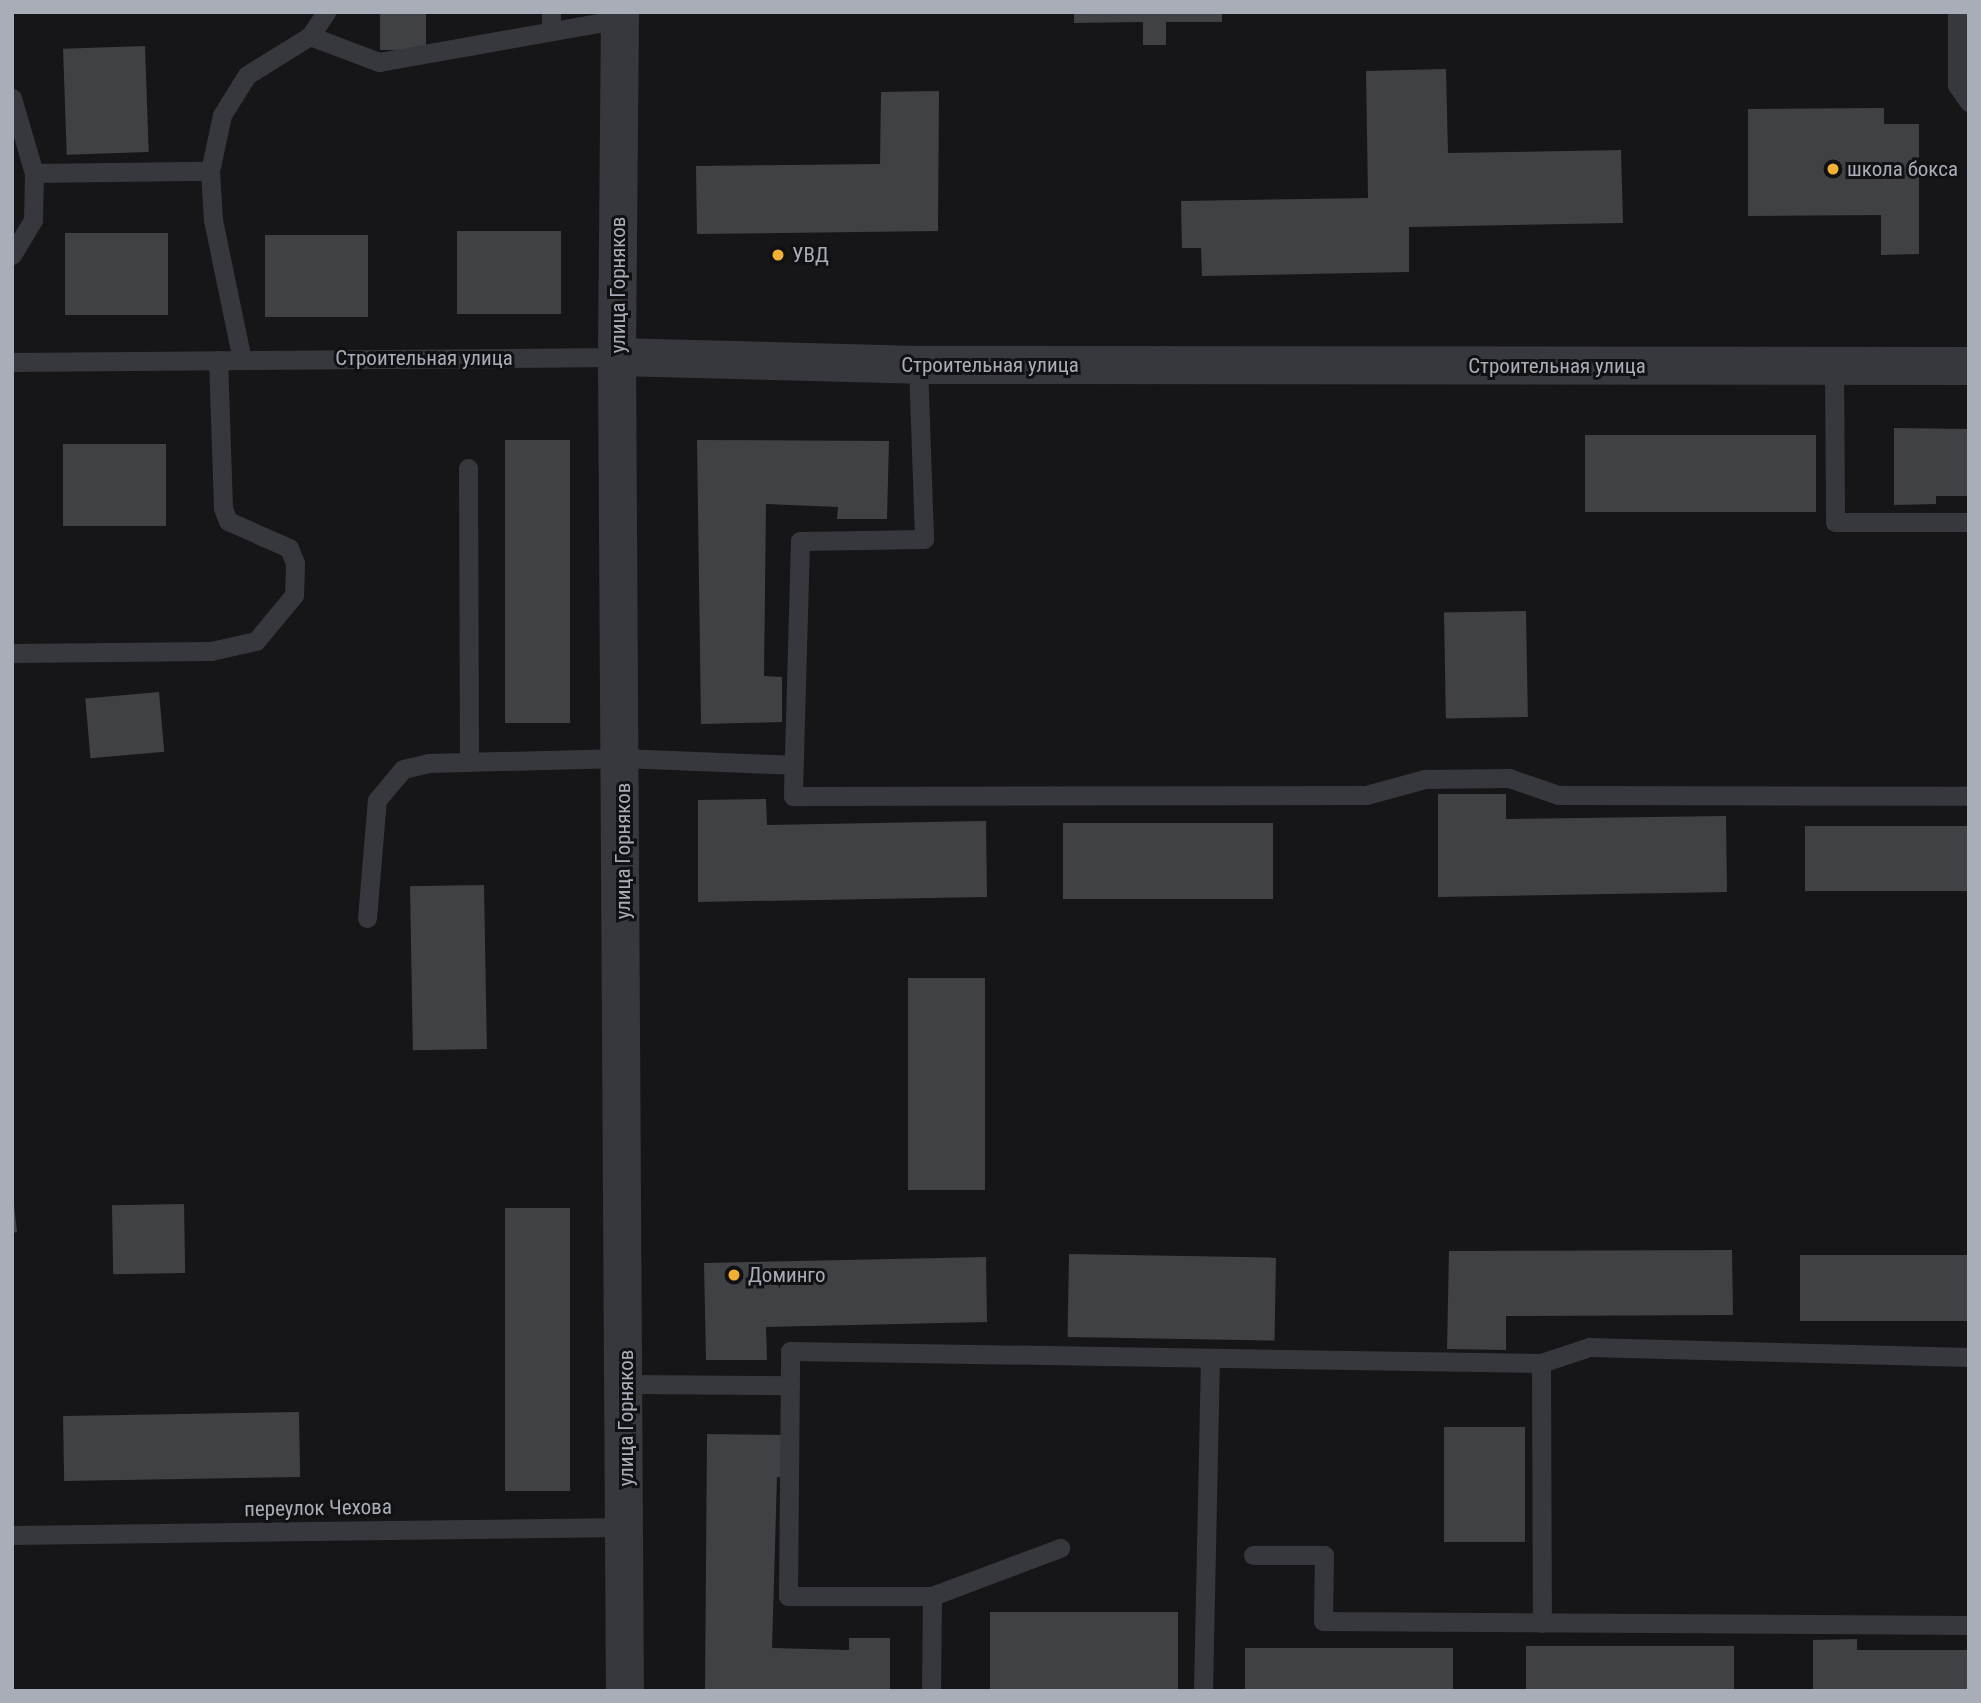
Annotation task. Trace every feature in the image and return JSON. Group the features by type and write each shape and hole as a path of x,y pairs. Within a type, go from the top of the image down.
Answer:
{"street":[{"name":"улица Горняков","path":"620,16 617,357 626,1384 625,1691"},
{"name":"Строительная улица","path":"617,357 918,365 1969,366"}],"lane":[{"path":"242,360 212,220 210,172 222,115 247,75 310,36 326,12"},
{"path":"1957,12 1957,85 1969,102"},
{"path":"310,36 379,62 551,21 620,16"},
{"path":"12,98 34,173 33,220 12,255"},
{"path":"34,173 210,172"},
{"name":"Строительная улица","path":"12,362 617,357"},
{"path":"12,653 211,651 256,640 294,595 295,564 289,548 228,521 223,508 218,360"},
{"path":"918,365 924,539 800,541 793,796 1366,795 1425,779 1509,778 1558,795 1969,796"},
{"path":"1834,366 1835,522 1969,522"},
{"path":"468,468 469,762"},
{"path":"367,918 377,800 402,769 428,762 622,758 793,765"},
{"path":"1060,1548 932,1596 788,1596 790,1351 1541,1363 1589,1347 1969,1357"},
{"path":"1203,1691 1210,1357"},
{"path":"1541,1363 1542,1623"},
{"path":"626,1384 790,1385"},
{"name":"переулок Чехова","path":"12,1535 625,1527"},
{"path":"1253,1555 1324,1555 1323,1621 1969,1625"},
{"path":"932,1596 932,1691"}],"building":[{"path":"380,12 426,12 426,50 380,50"},
{"path":"1074,12 1222,12 1222,22 1166,22 1166,45 1143,45 1143,22 1074,23"},
{"path":"1966,12 1969,12 1969,36 1966,36"},
{"path":"145,46 149,152 67,155 63,49"},
{"path":"1446,69 1448,153 1621,150 1623,223 1409,227 1409,272 1202,276 1201,248 1182,248 1181,201 1368,198 1366,71"},
{"path":"939,91 938,231 697,234 696,166 880,164 881,92"},
{"name":"школа бокса","path":"1884,108 1884,124 1919,124 1919,254 1881,255 1881,215 1748,216 1748,109"},
{"path":"457,231 561,231 561,314 457,314"},
{"path":"65,233 168,233 168,315 65,315"},
{"path":"265,235 368,235 368,317 265,317"},
{"path":"1894,428 1969,429 1969,496 1936,496 1936,504 1894,505"},
{"path":"1585,435 1816,435 1816,512 1585,512"},
{"path":"505,440 570,440 570,723 505,723"},
{"path":"697,440 889,441 887,519 837,519 838,507 766,504 764,676 782,677 782,722 701,724"},
{"path":"63,444 166,444 166,526 63,526"},
{"path":"1526,611 1528,717 1446,718 1444,612"},
{"path":"159,692 164,752 91,758 85,698"},
{"path":"1438,794 1506,794 1506,819 1726,816 1727,892 1438,897"},
{"path":"766,799 767,825 986,821 987,897 698,902 698,800"},
{"path":"1063,823 1273,823 1273,899 1063,899"},
{"path":"1805,826 1969,826 1969,891 1805,891"},
{"path":"484,885 487,1049 413,1050 410,886"},
{"path":"908,978 985,978 985,1190 908,1190"},
{"path":"12,1187 17,1232 12,1233"},
{"path":"184,1204 185,1273 113,1274 112,1205"},
{"path":"505,1208 570,1208 570,1491 505,1491"},
{"path":"1732,1250 1733,1315 1506,1316 1506,1350 1447,1349 1449,1251"},
{"path":"1069,1254 1276,1258 1275,1341 1068,1337"},
{"path":"1800,1255 1969,1255 1969,1321 1800,1321"},
{"path":"986,1257 987,1322 766,1327 767,1360 706,1360 704,1263"},
{"path":"299,1412 300,1477 64,1481 63,1416"},
{"path":"1444,1427 1525,1427 1525,1542 1444,1542"},
{"path":"707,1434 788,1435 788,1478 777,1477 772,1648 849,1650 849,1638 890,1638 890,1691 705,1691"},
{"path":"990,1612 1178,1612 1178,1691 990,1691"},
{"path":"1857,1639 1857,1650 1969,1650 1969,1691 1813,1691 1813,1640"},
{"path":"1526,1646 1734,1646 1734,1691 1526,1691"},
{"path":"1245,1648 1453,1648 1453,1691 1245,1691"}],"place":[{"name":"школа бокса","path":"1833,169"},
{"name":"УВД","path":"778,255"},
{"name":"Доминго","path":"734,1275"}]}
